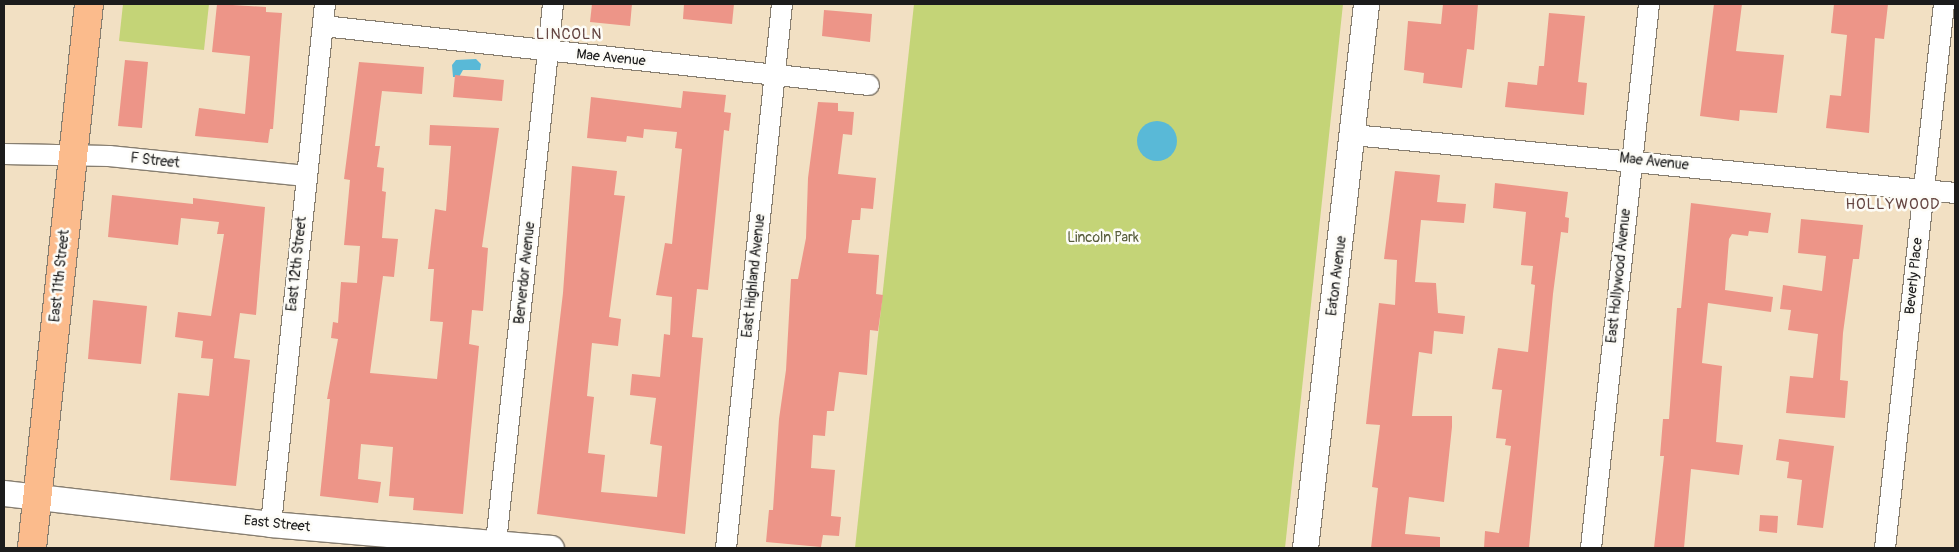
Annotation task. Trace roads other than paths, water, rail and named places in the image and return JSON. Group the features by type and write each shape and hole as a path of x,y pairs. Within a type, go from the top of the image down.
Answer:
{"main road":[{"name":"East 11th Street","path":"32,548 88,4"}],"street":[{"name":"East 12th Street","path":"271,524 325,4"},
{"name":"Berverdor Avenue","path":"496,543 553,4"},
{"name":"East Highland Avenue","path":"726,548 782,4"},
{"name":"Eaton Avenue","path":"1306,548 1366,4"},
{"name":"East Hollywood Avenue","path":"1591,548 1649,4"},
{"name":"Beverly Place","path":"1885,548 1944,4"},
{"name":"Mae Avenue","path":"323,26 869,85"},
{"name":"Mae Avenue","path":"1353,135 1632,160 1955,193"},
{"name":"F Street","path":"4,154 72,157 109,156 306,176"},
{"name":"East Street","path":"4,494 271,524 551,548"}],"water":[{"path":"476,59 481,64 480,70 463,70 459,77 453,77 452,65 456,60"},
{"path":"1161,121 1168,124 1174,130 1177,141 1176,149 1168,158 1161,161 1153,161 1146,158 1138,149 1137,137 1140,130 1149,122"}],"district":[{"name":"LINCOLN","path":"569,35"},
{"name":"HOLLYWOOD","path":"1893,205"}],"park label":[{"name":"Lincoln Park","path":"1103,238"}]}
